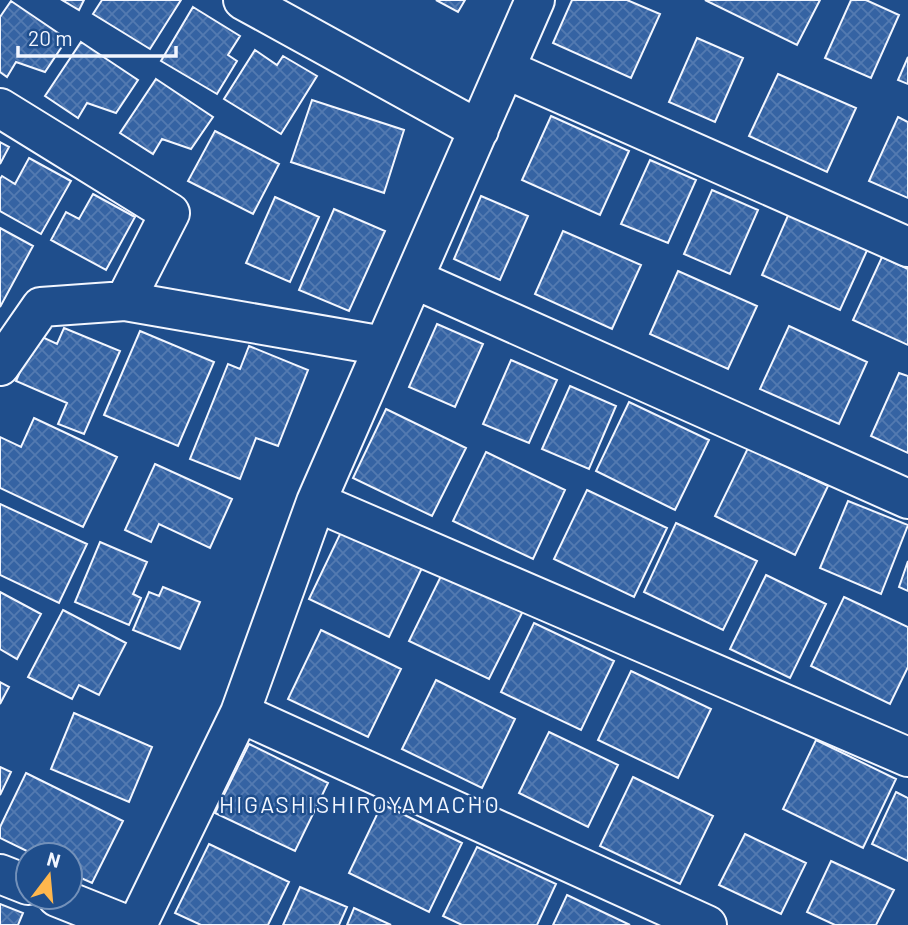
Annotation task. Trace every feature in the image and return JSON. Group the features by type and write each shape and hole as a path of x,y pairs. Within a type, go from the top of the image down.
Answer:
{"street":[{"path":"243,0 479,130"},
{"path":"137,925 240,713 316,502 535,0"},
{"path":"505,69 908,247"},
{"path":"0,108 170,213 125,301"},
{"path":"414,279 908,499"},
{"path":"2,359 41,307 125,301 384,346"},
{"path":"316,502 908,757"},
{"path":"240,713 707,925"},
{"path":"84,908 127,925"}],"building":[{"path":"62,0 84,0 79,10"},
{"path":"102,0 181,0 150,49 93,14"},
{"path":"436,0 465,0 458,12"},
{"path":"572,0 627,0 660,14 631,78 553,43"},
{"path":"705,0 820,0 797,45"},
{"path":"851,0 866,0 899,15 871,78 825,58"},
{"path":"11,1 67,39 45,72 16,62 7,77 0,72 0,17"},
{"path":"193,7 240,36 228,55 237,61 217,94 161,61"},
{"path":"697,38 743,58 715,122 669,102"},
{"path":"81,42 138,80 116,113 87,103 78,118 45,96"},
{"path":"255,50 277,65 283,56 317,76 281,134 224,99"},
{"path":"908,57 908,84 898,80"},
{"path":"778,74 856,108 827,172 749,136"},
{"path":"156,79 213,117 191,149 162,139 153,154 120,133"},
{"path":"312,100 404,130 384,193 291,162"},
{"path":"551,116 629,151 600,215 522,180"},
{"path":"898,117 908,122 908,198 869,181"},
{"path":"215,131 279,164 253,214 188,181"},
{"path":"0,142 9,147 0,164"},
{"path":"29,158 71,181 41,234 0,211 0,179 2,176 15,184"},
{"path":"650,160 696,180 668,243 621,224"},
{"path":"712,190 758,210 730,274 684,254"},
{"path":"93,194 135,217 106,270 51,240 66,212 79,219"},
{"path":"481,196 528,216 500,280 454,259"},
{"path":"275,197 319,217 290,282 246,263"},
{"path":"334,209 385,231 349,311 299,290"},
{"path":"790,211 869,246 840,310 762,275"},
{"path":"0,228 33,246 0,307"},
{"path":"563,231 641,265 612,329 535,294"},
{"path":"882,257 908,269 908,345 853,320"},
{"path":"678,271 757,306 728,369 650,334"},
{"path":"437,324 483,344 455,407 409,387"},
{"path":"789,326 867,362 839,424 760,389"},
{"path":"64,328 120,351 84,434 58,424 67,403 16,381 36,334 57,344"},
{"path":"140,331 214,362 178,446 104,415"},
{"path":"249,346 308,370 278,446 256,438 240,479 190,459 228,364 240,369"},
{"path":"511,360 557,380 529,443 483,424"},
{"path":"899,373 908,376 908,453 871,436"},
{"path":"570,386 616,406 589,469 542,449"},
{"path":"629,402 709,440 675,510 596,471"},
{"path":"386,409 466,448 432,516 353,478"},
{"path":"34,418 117,457 83,527 0,488 0,437 21,447"},
{"path":"748,448 828,486 795,555 715,516"},
{"path":"486,452 565,490 533,559 453,521"},
{"path":"155,464 232,499 210,548 159,524 151,542 125,530"},
{"path":"587,490 667,528 634,597 554,559"},
{"path":"848,501 908,525 881,594 820,568"},
{"path":"0,504 87,544 59,603 0,575"},
{"path":"676,523 757,561 723,630 644,592"},
{"path":"342,530 422,568 389,637 309,599"},
{"path":"100,542 147,562 133,594 141,598 129,625 75,602"},
{"path":"908,561 908,591 899,587"},
{"path":"443,572 523,611 489,679 409,641"},
{"path":"766,575 826,604 790,678 730,649"},
{"path":"163,587 200,602 180,649 133,630 149,592 159,596"},
{"path":"0,592 41,614 17,659 0,649"},
{"path":"844,597 908,627 908,667 890,704 811,666"},
{"path":"63,610 126,643 99,695 79,685 72,699 28,677"},
{"path":"534,623 614,661 581,730 501,692"},
{"path":"321,630 401,669 368,737 288,699"},
{"path":"631,671 711,709 678,778 598,740"},
{"path":"436,680 515,719 482,788 402,749"},
{"path":"0,682 9,687 0,704"},
{"path":"74,713 152,747 129,802 51,769"},
{"path":"549,732 618,765 588,827 519,793"},
{"path":"816,740 896,779 863,848 783,809"},
{"path":"249,744 328,783 295,851 215,813"},
{"path":"0,767 11,772 0,795"},
{"path":"26,773 123,821 92,883 84,879 84,841 14,841 14,845 0,838 0,827"},
{"path":"633,777 713,816 680,884 600,846"},
{"path":"896,792 908,798 908,861 872,844"},
{"path":"382,804 462,843 429,912 349,873"},
{"path":"745,834 806,863 781,914 719,885"},
{"path":"209,844 289,882 268,925 201,925 175,913"},
{"path":"477,847 556,884 537,925 462,925 443,916"},
{"path":"831,861 894,890 876,925 835,925 807,912"},
{"path":"300,887 347,907 339,925 283,925"},
{"path":"567,895 630,925 553,925"},
{"path":"0,904 23,913 18,925 0,925"},
{"path":"354,908 391,925 347,925"}],"district":[{"name":"HIGASHISHIROYAMACHO","path":"360,805"}]}
